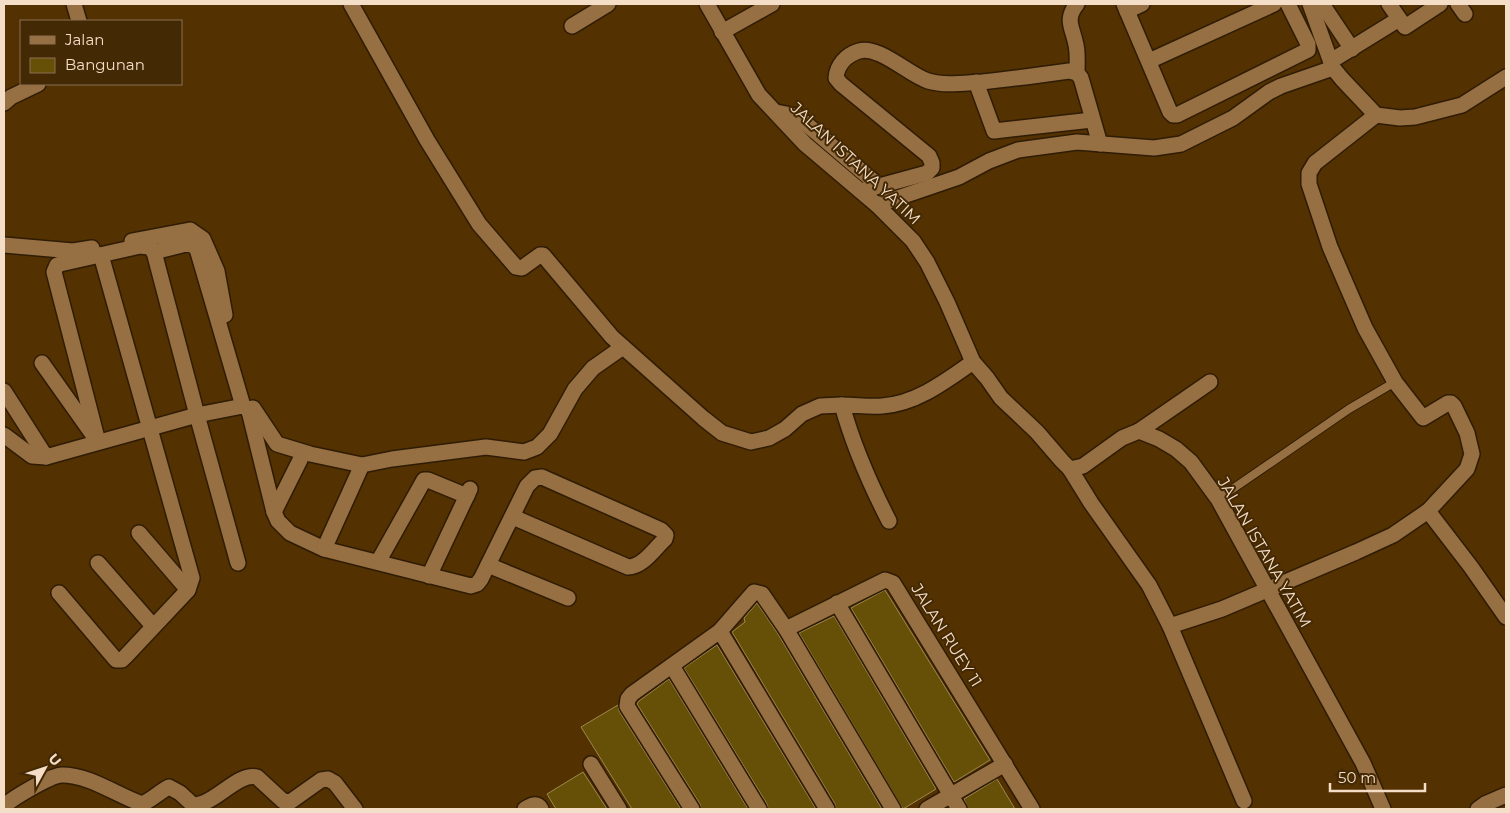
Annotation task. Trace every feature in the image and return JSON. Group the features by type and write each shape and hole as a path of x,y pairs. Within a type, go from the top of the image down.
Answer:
{"street":[{"path":"74,4 79,20"},
{"path":"351,4 427,140 479,224 518,269 540,254 543,255 612,337 722,433 751,442 769,438 785,429 802,414 820,406 881,406 896,404 942,384 973,362"},
{"path":"572,26 608,4"},
{"name":"JALAN ISTANA YATIM","path":"707,4 759,95 805,144 877,205 913,241 947,302 973,362 1002,398 1037,432 1070,469 1091,503 1149,585 1170,626 1244,801"},
{"path":"722,32 772,4"},
{"path":"1077,4 1072,10 1069,21 1076,45 1077,73 1085,89 1100,144"},
{"path":"1142,4 1126,7 1170,112 1177,115 1308,50 1308,44 1288,4"},
{"path":"1149,61 1274,4"},
{"path":"1310,4 1332,65 1376,115 1400,118 1415,117 1462,105 1506,77"},
{"path":"1322,4 1352,49"},
{"path":"1389,4 1404,27 1440,4"},
{"path":"877,205 959,177 989,161 1018,150 1077,142 1154,148 1180,144 1227,121 1269,92 1332,65 1352,49 1399,19"},
{"path":"860,191 927,173 932,168 932,163 929,156 841,84 836,78 837,69 844,58 860,50 876,52 928,80 954,84 1014,79 1069,71 1077,73"},
{"path":"976,82 994,131 1092,120"},
{"path":"4,103 11,97 36,85"},
{"path":"776,112 797,116 879,186"},
{"path":"1170,626 1222,609 1393,535 1428,510 1467,469 1472,454 1467,432 1454,406 1448,403 1423,418 1395,382 1365,328 1330,247 1309,184 1310,168 1376,115"},
{"path":"4,245 73,251 190,230 203,239 217,271 231,346 246,396 277,444 361,468 392,459 486,446 524,452 537,447 550,434 575,389 593,368 623,347"},
{"path":"154,252 165,251 187,243 197,249 243,406 248,409 250,415 274,512 278,521 290,534 324,548 471,586 477,584 488,565 512,517 531,481 536,478 542,478 661,530 666,534 664,539 640,563 628,567 512,517"},
{"path":"98,442 54,272 57,265 60,264 140,246 149,247 154,252 196,416 238,563"},
{"path":"59,593 116,660 122,660 188,590 192,578 101,255"},
{"path":"42,363 98,442"},
{"path":"1070,469 1083,466 1122,438 1140,431 1210,382"},
{"path":"4,391 46,457"},
{"path":"842,405 874,492 889,520"},
{"path":"4,435 32,456 46,457 196,416 243,406"},
{"name":"JALAN ISTANA YATIM","path":"1140,431 1159,439 1190,462 1218,499 1363,763 1383,809"},
{"path":"274,512 300,460"},
{"path":"324,548 361,468"},
{"path":"378,562 424,480 468,492 429,576"},
{"path":"1428,510 1506,617"},
{"path":"139,533 188,590"},
{"path":"98,563 153,626"},
{"path":"488,565 568,598"},
{"name":"JALAN RUEY 11","path":"786,629 885,580 893,583 1032,809"},
{"path":"692,809 627,706 628,699 632,694 720,631 754,592 762,594 786,629 893,809"},
{"path":"838,603 959,809"},
{"path":"720,631 826,809"},
{"path":"672,666 759,809"},
{"path":"591,764 619,809"},
{"path":"927,809 1005,764"},
{"path":"4,806 16,796 60,774 83,778 142,804 149,802 159,792 169,787 180,793 193,805 206,802 252,776 257,777 284,800 290,802 321,780 328,779 335,783 355,809"},
{"path":"1478,809 1506,795"},
{"path":"525,809 535,804 541,809"}],"lane":[{"path":"1218,499 1349,409 1395,382"}],"building":[{"path":"885,590 990,760 954,782 851,608"},
{"path":"757,603 778,634 882,809 836,809 835,804 732,632 745,622 744,618"},
{"path":"834,616 936,789 903,809 799,633"},
{"path":"717,645 816,809 768,809 767,804 684,668"},
{"path":"669,679 748,809 701,809 700,804 637,704"},
{"path":"618,705 619,711 681,809 632,809 581,727"},
{"path":"583,772 607,809 556,809 547,794"},
{"path":"997,779 1015,809 968,809 964,799"}]}
